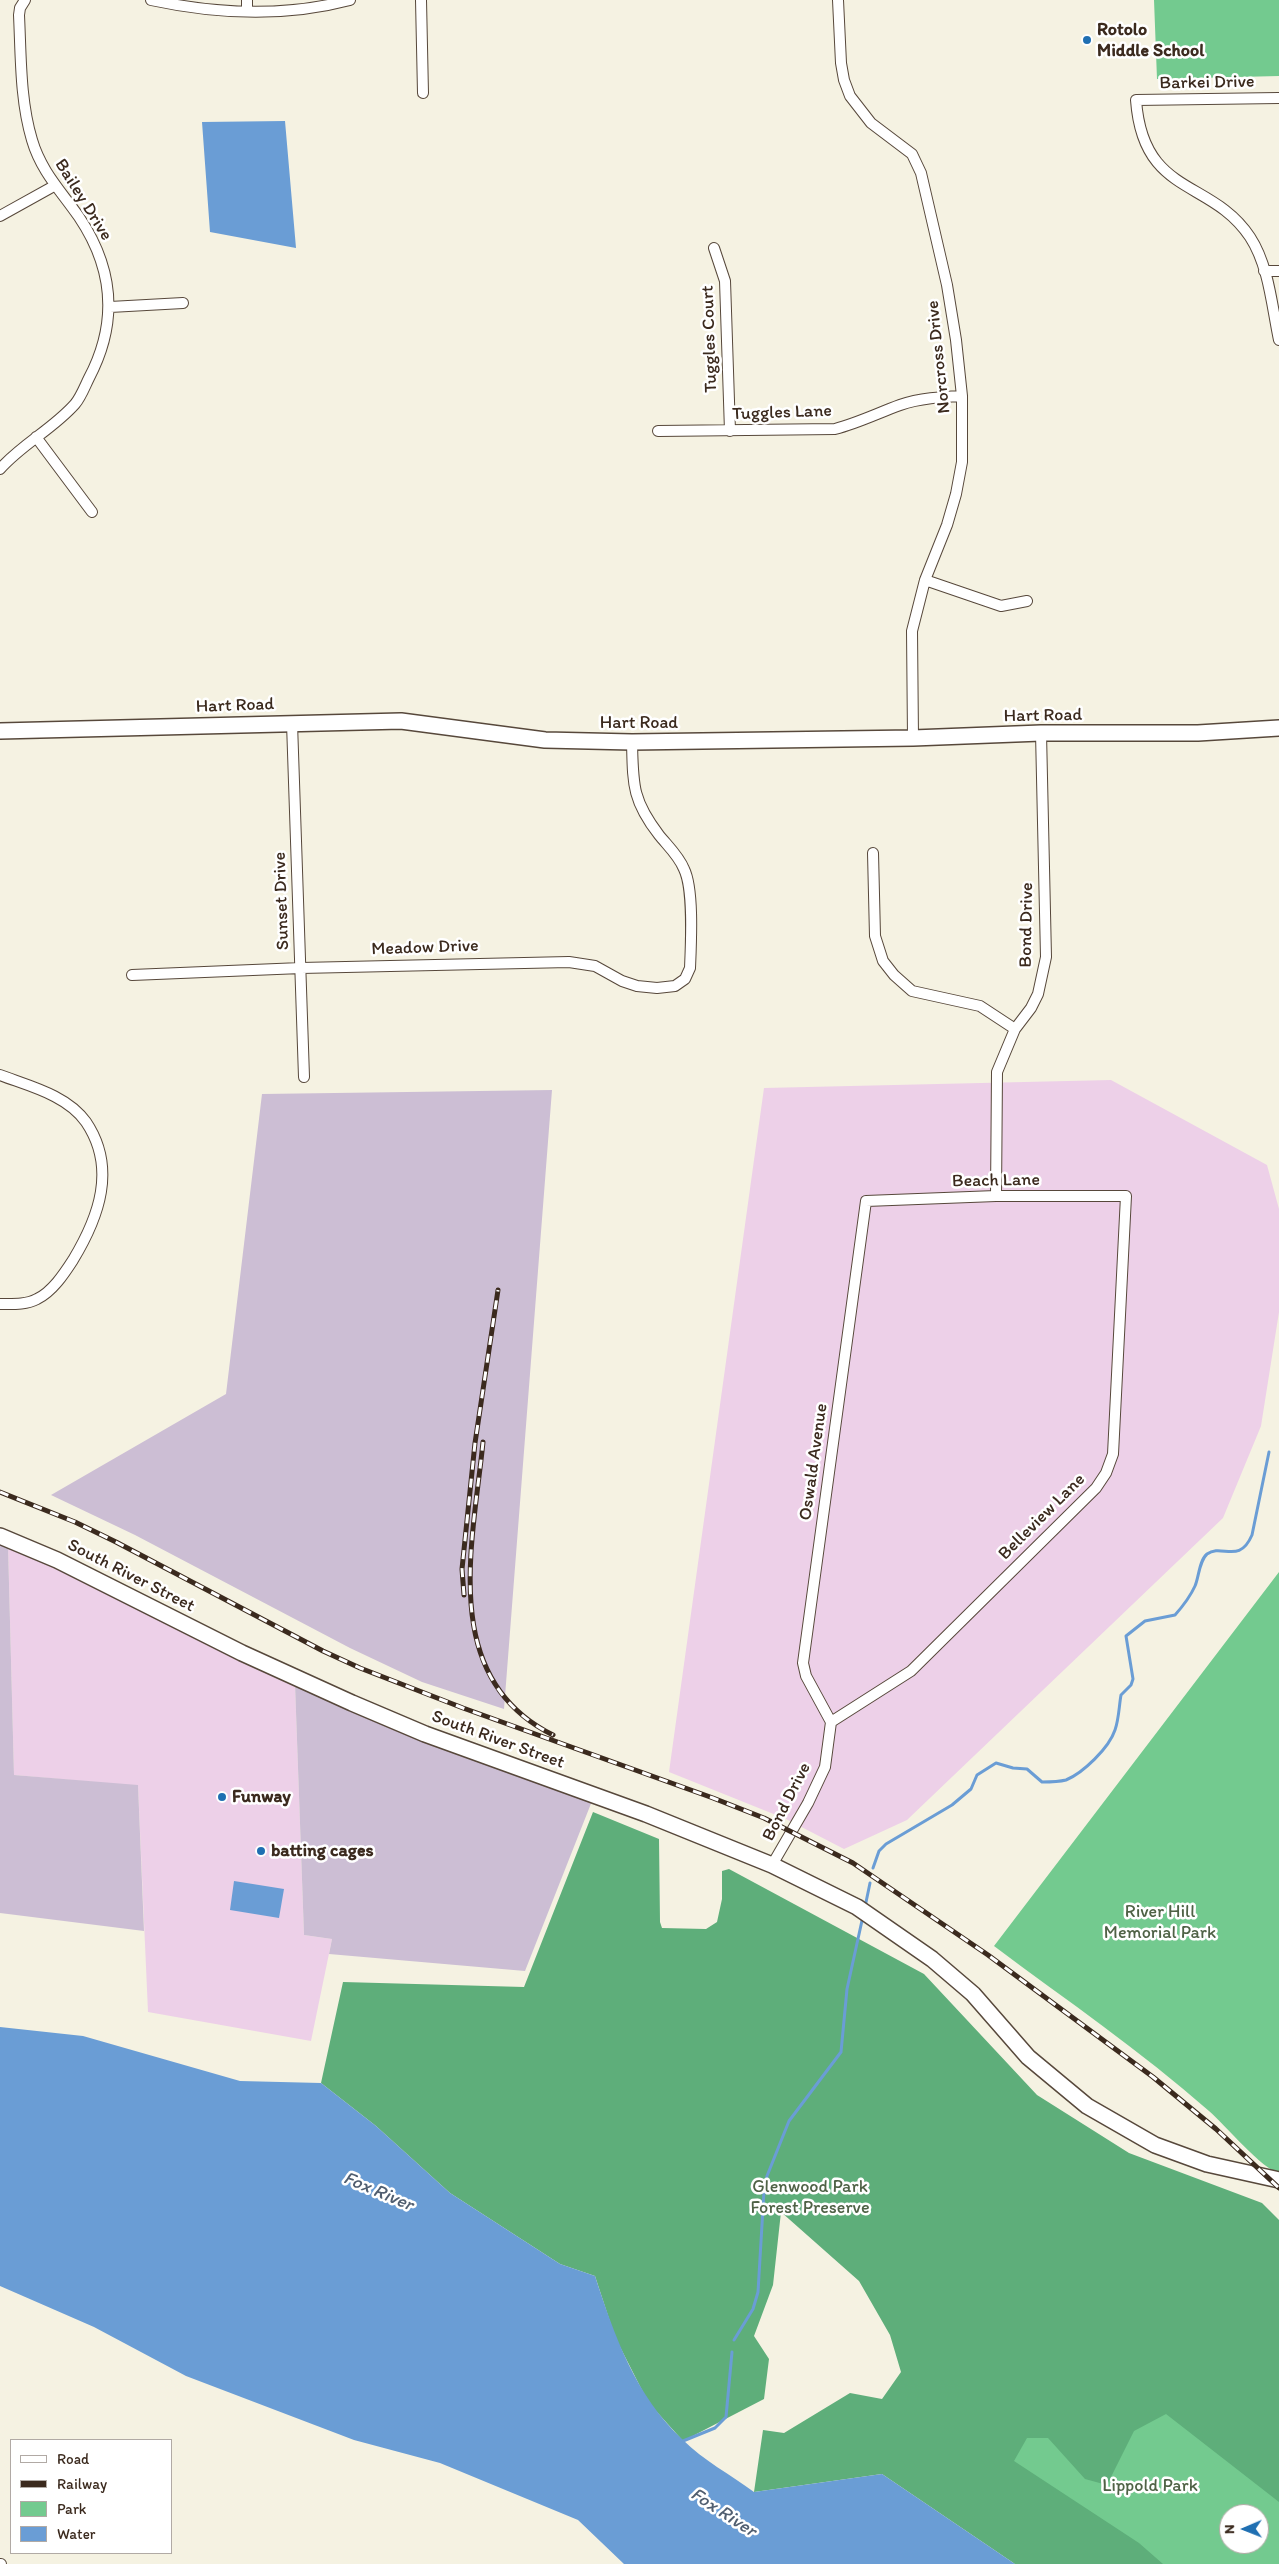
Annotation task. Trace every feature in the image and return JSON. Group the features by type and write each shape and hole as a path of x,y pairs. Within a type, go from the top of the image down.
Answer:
{"main road":[{"name":"Hart Road","path":"0,731 401,721 544,740 632,742 1188,733 1279,728"},
{"name":"South River Street","path":"0,1536 57,1560 242,1653 375,1713 425,1734 646,1814 772,1865 857,1907 932,1959 973,1994 1028,2057 1087,2106 1155,2145 1207,2164 1279,2180"}],"street":[{"name":"Bailey Drive","path":"0,469 13,454 75,404 100,358 107,333 110,307 105,277 92,239 79,217 54,186 41,163 32,139 23,95 19,16 20,8 26,0"},
{"path":"152,0 196,8 247,11 312,8 350,0"},
{"path":"247,0 247,11"},
{"path":"421,0 424,93"},
{"name":"Norcross Drive","path":"838,0 841,63 844,80 850,96 871,123 912,154 921,173 947,285 956,340 962,396 962,462 956,494 947,525 924,580 912,632 912,738"},
{"name":"Barkei Drive","path":"1264,271 1256,249 1240,225 1209,201 1181,185 1161,167 1143,137 1138,120 1136,100 1279,98"},
{"path":"0,216 54,186"},
{"name":"Tuggles Court","path":"714,248 725,281 730,431"},
{"path":"1279,271 1264,271 1279,340"},
{"path":"110,307 183,303"},
{"name":"Tuggles Lane","path":"658,431 835,429 860,423 901,404 923,399 962,396"},
{"path":"36,437 92,512"},
{"path":"924,580 1001,606 1027,601"},
{"name":"Sunset Drive","path":"292,723 304,1077"},
{"name":"Bond Drive","path":"996,1196 996,1082 1000,1059 1015,1029 1031,1008 1038,994 1046,957 1041,734"},
{"name":"Meadow Drive","path":"132,976 301,968 582,962 595,966 629,984 657,988 675,986 685,979 690,968 687,877 679,860 647,819 637,802 633,783 632,742"},
{"path":"872,854 875,936 883,961 894,975 912,991 980,1006 1015,1029"},
{"path":"0,1075 45,1092 68,1105 85,1121 96,1142 103,1166 103,1181 98,1211 93,1225 69,1267 58,1281 37,1300 18,1305 0,1304"},
{"name":"Beach Lane","path":"866,1201 996,1196 1126,1196"},
{"name":"Belleview Lane","path":"831,1722 911,1671 1096,1488 1106,1473 1113,1454 1126,1196"},
{"name":"Oswald Avenue","path":"831,1722 806,1676 803,1663 866,1201"},
{"name":"Bond Drive","path":"772,1865 808,1803 825,1767 831,1722"}],"shaded area":[{"path":"1111,1080 1267,1165 1279,1209 1279,1312 1261,1426 1223,1518 907,1820 844,1849 786,1819 669,1772 764,1088"},
{"path":"552,1090 504,1709 422,1682 350,1648 135,1535 51,1495 226,1394 262,1094"},
{"path":"0,1543 8,1545 14,1775 138,1785 144,1931 0,1913"},
{"path":"8,1545 33,1555 295,1684 304,1935 332,1939 311,2041 148,2012 138,1786 14,1775"},
{"path":"295,1684 592,1801 525,1971 329,1954 332,1939 304,1935"}],"green space":[{"path":"1154,0 1279,0 1279,76 1157,79"},
{"name":"River Hill Memorial Park","path":"1279,1572 1279,2173 1263,2164 1209,2111 1157,2068 994,1946"},
{"name":"Glenwood Park Forest Preserve","path":"593,1812 659,1839 660,1922 662,1928 706,1929 717,1922 722,1899 722,1871 729,1869 924,1974 1037,2095 1129,2153 1262,2203 1279,2220 1279,2502 1166,2414 1134,2431 1107,2485 1085,2479 1048,2438 1027,2438 1014,2461 1139,2543 1163,2564 1015,2564 882,2474 754,2492 763,2430 784,2433 850,2393 882,2399 901,2372 890,2335 859,2281 781,2212 773,2285 754,2336 769,2359 764,2399 683,2441 648,2402 615,2337 595,2276 560,2264 450,2193 376,2126 321,2083 343,1982 524,1987"},
{"name":"Lippold Park","path":"1279,2405 1279,2564 1015,2564 881,2414"}],"water":[{"path":"285,121 296,248 210,232 202,122"},
{"path":"234,1881 284,1889 279,1918 230,1910"},
{"name":"Fox River","path":"0,2027 83,2036 240,2081 321,2083 376,2126 450,2193 560,2264 595,2276 610,2321 628,2364 639,2384 666,2423 708,2461 754,2492 882,2474 1015,2564 624,2564 578,2520 440,2463 354,2440 186,2376 94,2327 0,2286"}],"waterway":[{"path":"873,1868 879,1851 886,1844 952,1805 971,1789 977,1775 996,1763 1013,1768 1027,1769 1042,1782 1051,1782 1073,1777 1095,1759 1112,1737 1117,1721 1121,1695 1131,1685 1133,1679 1126,1636 1145,1621 1175,1615 1193,1590 1202,1561 1207,1554 1213,1551 1236,1551 1242,1549 1247,1544 1252,1535 1269,1452"},
{"path":"865,1907 870,1883"},
{"path":"734,2340 753,2309 758,2292 764,2191 767,2176 789,2121 841,2052 847,1989 863,1916"},
{"path":"683,2441 715,2428 726,2417 732,2352"}],"railway":[{"path":"464,1595 462,1569 475,1443 498,1290"},
{"path":"483,1442 470,1564 471,1605 478,1644 492,1679 517,1710 553,1735"},
{"path":"0,1492 75,1522 116,1542 323,1651 360,1668 463,1708 764,1818 853,1863 988,1955 1153,2077 1216,2129 1279,2188"}],"place":[{"name":"Rotolo Middle School","path":"1087,40"},
{"name":"Funway","path":"222,1797"},
{"name":"batting cages","path":"261,1851"}]}
